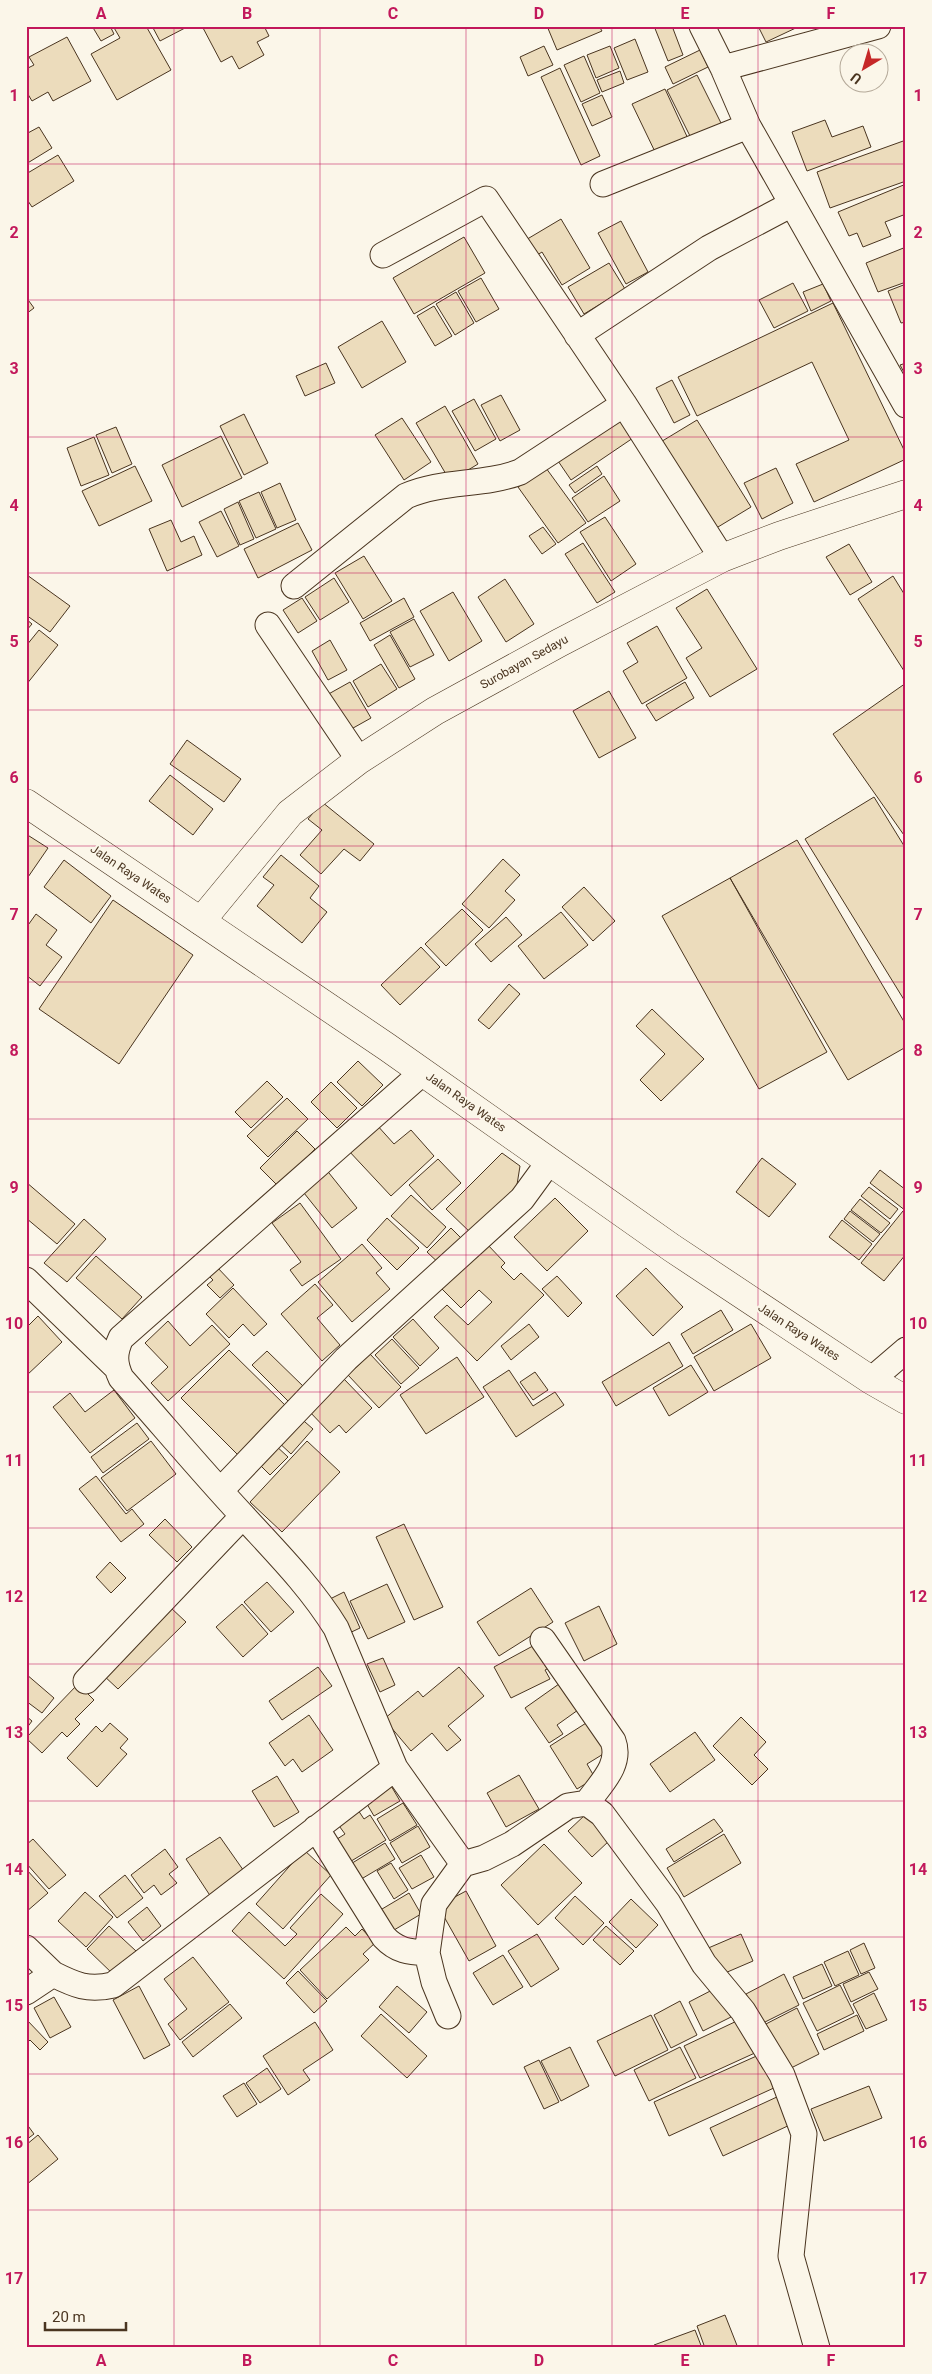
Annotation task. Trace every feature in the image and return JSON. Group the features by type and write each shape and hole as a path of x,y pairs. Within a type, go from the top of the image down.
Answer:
{"main road":[{"name":"Surobayan Sedayu","path":"201,921 290,813 359,760 434,711 722,558 779,536 906,494"},
{"name":"Jalan Raya Wates","path":"26,803 423,1072 672,1248 871,1380 906,1400"}],"street":[{"path":"702,26 723,68 748,126 906,405"},
{"path":"723,68 878,26"},
{"path":"603,184 748,126"},
{"path":"383,255 486,200 624,404 722,558"},
{"path":"577,335 709,248 792,204"},
{"path":"294,586 406,496 426,488 506,478 520,472 624,404"},
{"path":"268,625 359,760"},
{"path":"115,1366 115,1350 121,1338 423,1072"},
{"path":"221,1490 346,1359 522,1199 549,1162"},
{"path":"26,1280 115,1366 121,1378 307,1586 332,1621 395,1768 463,1864"},
{"path":"871,1380 906,1350"},
{"path":"86,1680 243,1516"},
{"path":"448,2016 434,1982 427,1953 434,1904 463,1864 484,1858 512,1844 568,1806 587,1802 613,1767 616,1760 616,1750 613,1741 543,1640"},
{"path":"26,1948 53,1974 84,1987 96,1989 113,1986 395,1768"},
{"path":"587,1802 602,1814 668,1903 704,1964 743,2011 782,2075 804,2134 798,2176 792,2256 817,2348"},
{"path":"316,1828 384,1937 392,1946 406,1951 427,1953"},
{"path":"26,1992 53,1974"}],"building":[{"path":"92,26 110,26 114,34 101,41"},
{"path":"113,26 146,26 171,70 117,100 91,54 120,38"},
{"path":"152,26 185,26 185,28 160,41"},
{"path":"202,26 264,26 269,36 257,42 264,55 239,69 232,56 221,62"},
{"path":"547,26 599,26 602,31 557,50"},
{"path":"654,26 672,26 683,55 668,61"},
{"path":"758,26 800,26 766,42"},
{"path":"814,26 839,26 819,36"},
{"path":"67,37 91,81 53,101 48,92 32,101 26,91 26,69 34,65 29,57"},
{"path":"635,39 648,72 627,80 614,48"},
{"path":"544,46 553,65 528,76 520,57"},
{"path":"610,46 619,68 596,78 587,55"},
{"path":"700,50 708,67 673,84 665,67"},
{"path":"584,56 600,93 581,102 564,65"},
{"path":"560,68 600,156 581,165 541,77"},
{"path":"620,71 624,83 602,92 597,80"},
{"path":"697,75 724,129 694,144 667,90"},
{"path":"665,89 690,143 658,158 632,104"},
{"path":"602,95 612,117 592,126 582,104"},
{"path":"825,120 832,137 863,126 871,147 807,171 792,132"},
{"path":"39,127 52,148 26,164 26,134"},
{"path":"906,140 906,181 830,208 817,172"},
{"path":"58,155 74,181 32,207 26,198 26,174"},
{"path":"906,184 906,214 885,222 891,236 863,247 857,233 849,236 838,212"},
{"path":"561,219 590,268 562,285 542,252 534,257 524,241"},
{"path":"621,221 648,272 626,284 598,233"},
{"path":"464,237 485,273 414,314 393,278"},
{"path":"906,247 906,282 878,292 866,263"},
{"path":"609,263 625,289 584,314 568,287"},
{"path":"481,278 499,309 476,322 458,291"},
{"path":"793,283 808,311 774,328 759,300"},
{"path":"823,284 831,301 811,311 803,292"},
{"path":"906,284 906,322 901,323 888,291"},
{"path":"456,292 474,323 455,335 436,304"},
{"path":"26,297 34,308 26,314"},
{"path":"833,303 906,454 906,459 814,502 796,464 849,440 812,362 697,416 678,377"},
{"path":"434,306 452,336 435,346 417,316"},
{"path":"382,321 406,362 362,388 338,347"},
{"path":"326,363 335,383 305,396 296,376"},
{"path":"906,363 906,376 900,365"},
{"path":"672,380 690,415 674,423 656,388"},
{"path":"501,395 520,430 500,441 481,405"},
{"path":"474,399 496,439 475,451 452,411"},
{"path":"445,406 478,464 450,481 416,423"},
{"path":"244,414 268,463 244,475 220,426"},
{"path":"618,416 633,438 571,480 556,458"},
{"path":"402,418 431,462 404,480 375,435"},
{"path":"697,420 751,507 713,530 659,443"},
{"path":"116,427 132,464 112,473 96,435"},
{"path":"221,436 242,478 182,507 162,465"},
{"path":"94,437 109,475 81,486 67,448"},
{"path":"135,466 152,501 99,526 82,491"},
{"path":"597,466 602,474 575,493 569,485"},
{"path":"546,468 586,523 558,543 518,487"},
{"path":"776,468 793,503 762,519 744,483"},
{"path":"604,476 620,501 588,522 572,498"},
{"path":"280,483 296,520 277,528 261,492"},
{"path":"259,492 276,529 256,538 239,501"},
{"path":"238,502 254,539 240,545 224,509"},
{"path":"221,511 239,546 217,557 199,522"},
{"path":"605,517 636,564 611,581 580,532"},
{"path":"171,520 181,542 194,536 202,555 167,571 149,529"},
{"path":"298,523 312,550 258,578 244,549"},
{"path":"543,527 556,544 542,554 529,536"},
{"path":"583,543 615,592 597,603 565,554"},
{"path":"849,544 872,582 850,595 826,557"},
{"path":"364,556 392,601 363,619 335,573"},
{"path":"27,575 70,606 50,632 26,615"},
{"path":"893,576 906,597 906,674 858,599"},
{"path":"334,578 349,602 320,620 305,597"},
{"path":"505,579 534,624 506,642 478,597"},
{"path":"707,589 757,669 710,697 686,658 702,648 676,608"},
{"path":"453,592 482,641 449,661 420,611"},
{"path":"302,598 317,621 298,633 283,610"},
{"path":"404,598 414,617 370,641 360,623"},
{"path":"26,619 32,624 26,631"},
{"path":"414,619 434,655 410,667 390,632"},
{"path":"657,626 687,678 642,704 623,671 638,662 627,643"},
{"path":"39,630 58,645 26,685 26,646"},
{"path":"390,635 415,679 399,688 374,645"},
{"path":"330,640 347,670 328,680 312,651"},
{"path":"381,664 397,689 368,707 353,681"},
{"path":"350,682 371,718 346,732 325,696"},
{"path":"685,682 694,698 656,721 646,705"},
{"path":"906,683 906,838 833,734"},
{"path":"609,691 636,738 599,758 573,711"},
{"path":"187,740 241,779 224,802 170,764"},
{"path":"170,775 213,809 193,835 149,801"},
{"path":"874,797 906,849 906,1003 805,839"},
{"path":"322,802 374,844 360,861 344,849 321,874 300,855 322,830 308,819"},
{"path":"26,834 48,848 26,880"},
{"path":"797,840 906,1025 906,1047 848,1080 730,878"},
{"path":"281,855 319,886 310,898 327,912 302,943 257,906 274,885 263,877"},
{"path":"503,859 520,875 505,891 515,900 489,928 462,904"},
{"path":"64,860 111,896 91,923 44,887"},
{"path":"730,878 827,1052 759,1089 662,916"},
{"path":"584,887 615,921 593,941 562,907"},
{"path":"113,900 193,955 119,1064 39,1009"},
{"path":"462,909 483,930 446,966 425,944"},
{"path":"561,912 588,945 544,979 518,946"},
{"path":"36,914 57,930 46,945 62,957 40,986 26,975 26,928"},
{"path":"506,917 522,935 491,962 475,944"},
{"path":"421,947 440,967 400,1005 381,985"},
{"path":"509,984 520,994 489,1029 478,1020"},
{"path":"652,1009 704,1059 661,1101 640,1080 665,1054 636,1026"},
{"path":"358,1061 383,1085 362,1106 337,1082"},
{"path":"267,1081 283,1097 251,1128 235,1112"},
{"path":"331,1082 357,1108 337,1128 311,1102"},
{"path":"287,1098 308,1119 268,1157 247,1136"},
{"path":"376,1124 394,1144 411,1130 434,1156 391,1196 348,1150"},
{"path":"297,1131 315,1149 278,1186 260,1168"},
{"path":"502,1153 520,1166 516,1191 473,1235 446,1209"},
{"path":"762,1158 796,1184 769,1217 736,1192"},
{"path":"438,1159 461,1183 432,1210 409,1185"},
{"path":"325,1168 357,1208 332,1228 300,1188"},
{"path":"880,1170 906,1190 906,1211 870,1183"},
{"path":"26,1182 75,1224 57,1244 26,1218"},
{"path":"869,1187 898,1209 890,1219 861,1196"},
{"path":"411,1195 446,1227 427,1248 391,1216"},
{"path":"555,1198 588,1231 547,1271 514,1237"},
{"path":"860,1199 890,1223 881,1233 851,1210"},
{"path":"300,1203 341,1259 302,1286 290,1270 301,1262 272,1223"},
{"path":"850,1211 880,1234 873,1242 844,1219"},
{"path":"903,1211 906,1213 906,1254 884,1281 861,1263"},
{"path":"387,1218 419,1248 397,1270 367,1240"},
{"path":"84,1219 106,1239 67,1282 44,1263"},
{"path":"842,1220 872,1244 859,1260 829,1237"},
{"path":"451,1228 466,1243 443,1267 427,1252"},
{"path":"362,1244 382,1268 376,1273 390,1289 352,1322 318,1282"},
{"path":"487,1244 505,1263 501,1267 514,1280 521,1273 544,1295 477,1361 434,1317 447,1305 468,1325 492,1302 479,1290 461,1308 442,1289"},
{"path":"96,1256 142,1297 122,1319 76,1278"},
{"path":"216,1266 234,1285 220,1298 207,1285 213,1280 207,1274"},
{"path":"646,1268 683,1307 653,1336 616,1296"},
{"path":"557,1276 582,1303 568,1317 542,1289"},
{"path":"315,1284 333,1305 317,1318 340,1345 322,1361 281,1314"},
{"path":"233,1288 267,1324 254,1336 243,1324 229,1338 206,1314"},
{"path":"721,1310 733,1330 693,1354 681,1334"},
{"path":"38,1316 62,1342 26,1376 26,1328"},
{"path":"413,1319 439,1348 420,1366 393,1337"},
{"path":"168,1321 190,1346 212,1325 230,1344 168,1401 151,1383 168,1367 145,1343"},
{"path":"529,1324 539,1337 511,1360 501,1346"},
{"path":"751,1324 771,1358 714,1391 694,1357"},
{"path":"392,1339 419,1368 401,1384 375,1355"},
{"path":"669,1342 683,1366 616,1406 602,1382"},
{"path":"229,1350 289,1409 241,1458 181,1398"},
{"path":"267,1351 305,1388 290,1403 252,1365"},
{"path":"370,1354 401,1387 379,1408 348,1375"},
{"path":"457,1357 484,1397 426,1434 400,1395"},
{"path":"691,1365 708,1392 669,1416 653,1388"},
{"path":"509,1370 533,1406 555,1392 564,1405 516,1437 483,1387"},
{"path":"535,1372 548,1390 533,1400 520,1382"},
{"path":"343,1378 372,1408 346,1433 339,1425 330,1433 308,1410"},
{"path":"114,1390 135,1418 90,1453 53,1407 70,1393 85,1412"},
{"path":"297,1415 313,1429 291,1454 275,1439"},
{"path":"137,1423 149,1439 103,1473 91,1457"},
{"path":"151,1441 176,1474 127,1511 101,1478"},
{"path":"307,1441 340,1472 282,1532 250,1502"},
{"path":"274,1444 288,1457 270,1475 257,1462"},
{"path":"96,1476 126,1514 132,1509 144,1524 121,1542 79,1489"},
{"path":"165,1519 192,1547 177,1562 149,1535"},
{"path":"404,1524 443,1607 414,1620 376,1537"},
{"path":"110,1562 126,1578 111,1593 96,1577"},
{"path":"267,1582 294,1612 271,1632 244,1602"},
{"path":"387,1584 405,1622 368,1639 350,1601"},
{"path":"531,1588 553,1622 499,1656 477,1622"},
{"path":"344,1592 360,1628 343,1636 326,1601"},
{"path":"242,1604 268,1634 243,1657 216,1627"},
{"path":"599,1606 617,1644 584,1661 565,1623"},
{"path":"170,1607 186,1622 118,1689 102,1674"},
{"path":"542,1641 555,1665 545,1670 550,1679 511,1698 494,1667"},
{"path":"383,1658 395,1685 380,1692 367,1664"},
{"path":"318,1667 332,1686 282,1720 269,1701"},
{"path":"459,1667 484,1696 448,1726 461,1740 447,1751 432,1733 411,1751 384,1719 418,1691 423,1697"},
{"path":"26,1674 54,1698 42,1713 26,1701"},
{"path":"566,1679 585,1705 557,1725 563,1734 549,1743 525,1708"},
{"path":"78,1684 94,1700 75,1719 80,1724 67,1737 62,1732 42,1753 26,1738"},
{"path":"309,1715 333,1750 302,1772 293,1759 285,1766 269,1743"},
{"path":"26,1716 32,1721 26,1729"},
{"path":"741,1717 766,1742 754,1755 768,1769 752,1785 713,1746"},
{"path":"594,1718 613,1748 587,1764 595,1778 577,1789 550,1746"},
{"path":"110,1723 128,1739 120,1748 127,1754 97,1787 67,1758 96,1726 102,1732"},
{"path":"695,1732 715,1760 670,1792 650,1764"},
{"path":"519,1775 539,1809 506,1827 487,1793"},
{"path":"277,1776 299,1812 274,1827 252,1791"},
{"path":"390,1784 400,1801 374,1816 364,1799"},
{"path":"403,1803 417,1825 390,1841 377,1819"},
{"path":"358,1810 364,1819 370,1815 386,1840 348,1863 334,1841 345,1834 337,1823"},
{"path":"586,1814 610,1840 592,1857 568,1831"},
{"path":"714,1819 723,1831 674,1862 666,1849"},
{"path":"418,1826 430,1847 402,1863 390,1843"},
{"path":"724,1834 741,1863 684,1897 667,1868"},
{"path":"220,1837 246,1874 211,1897 186,1859"},
{"path":"33,1839 66,1875 49,1889 26,1863 26,1845"},
{"path":"385,1843 395,1859 358,1881 349,1865"},
{"path":"544,1844 582,1883 538,1925 501,1885"},
{"path":"165,1849 178,1867 169,1874 177,1883 161,1895 154,1885 144,1893 131,1875"},
{"path":"304,1850 331,1875 283,1929 256,1904"},
{"path":"421,1855 434,1877 412,1889 399,1868"},
{"path":"391,1863 408,1890 394,1899 377,1871"},
{"path":"26,1869 48,1893 26,1912"},
{"path":"125,1875 143,1898 117,1918 99,1896"},
{"path":"466,1891 496,1946 469,1961 438,1906"},
{"path":"85,1892 113,1917 86,1947 58,1921"},
{"path":"409,1893 421,1914 389,1933 377,1912"},
{"path":"321,1894 343,1914 284,1979 232,1931 249,1912 285,1946 297,1934 290,1928"},
{"path":"575,1896 604,1923 583,1945 555,1918"},
{"path":"631,1899 658,1925 636,1948 609,1922"},
{"path":"147,1907 161,1926 143,1941 128,1922"},
{"path":"109,1926 136,1951 114,1975 87,1949"},
{"path":"606,1926 634,1951 620,1965 593,1940"},
{"path":"346,1927 355,1936 362,1929 375,1943 363,1954 369,1960 327,1999 300,1970"},
{"path":"537,1934 559,1969 531,1987 508,1951"},
{"path":"741,1934 753,1961 718,1976 706,1949"},
{"path":"864,1943 875,1968 861,1974 850,1950"},
{"path":"848,1951 859,1975 835,1986 824,1962"},
{"path":"503,1955 523,1987 493,2005 473,1973"},
{"path":"193,1957 229,2002 180,2040 168,2024 187,2009 164,1979"},
{"path":"822,1964 832,1986 803,1999 793,1977"},
{"path":"298,1971 327,2001 314,2013 286,1983"},
{"path":"869,1972 878,1989 851,2002 843,1984"},
{"path":"784,1974 799,2005 761,2024 746,1994"},
{"path":"840,1985 854,2013 817,2031 803,2003"},
{"path":"139,1986 170,2045 144,2059 113,2000"},
{"path":"397,1986 427,2012 409,2033 379,2007"},
{"path":"716,1988 731,2017 703,2031 689,2002"},
{"path":"874,1993 887,2020 866,2029 853,2004"},
{"path":"54,1997 71,2027 50,2038 34,2008"},
{"path":"680,2001 697,2035 671,2048 654,2015"},
{"path":"230,2004 242,2018 193,2057 182,2042"},
{"path":"797,2008 819,2054 785,2071 762,2026"},
{"path":"381,2014 427,2056 407,2078 361,2036"},
{"path":"651,2015 668,2050 615,2076 597,2041"},
{"path":"857,2015 864,2031 824,2050 817,2034"},
{"path":"26,2019 48,2042 40,2050 30,2040 26,2044"},
{"path":"741,2019 757,2052 700,2078 684,2046"},
{"path":"315,2022 333,2050 303,2070 310,2080 288,2095 263,2056"},
{"path":"570,2047 589,2086 561,2101 541,2061"},
{"path":"680,2047 696,2078 649,2101 634,2070"},
{"path":"761,2054 776,2087 669,2136 654,2102"},
{"path":"539,2060 559,2102 544,2109 524,2067"},
{"path":"267,2068 281,2089 260,2103 246,2083"},
{"path":"244,2083 257,2104 237,2117 223,2096"},
{"path":"869,2086 882,2118 824,2141 811,2109"},
{"path":"779,2096 792,2124 723,2156 710,2128"},
{"path":"26,2123 34,2134 26,2140"},
{"path":"38,2135 58,2159 26,2185 26,2145"},
{"path":"725,2315 738,2348 705,2348 697,2326"},
{"path":"695,2330 702,2348 655,2348 654,2345"}]}
